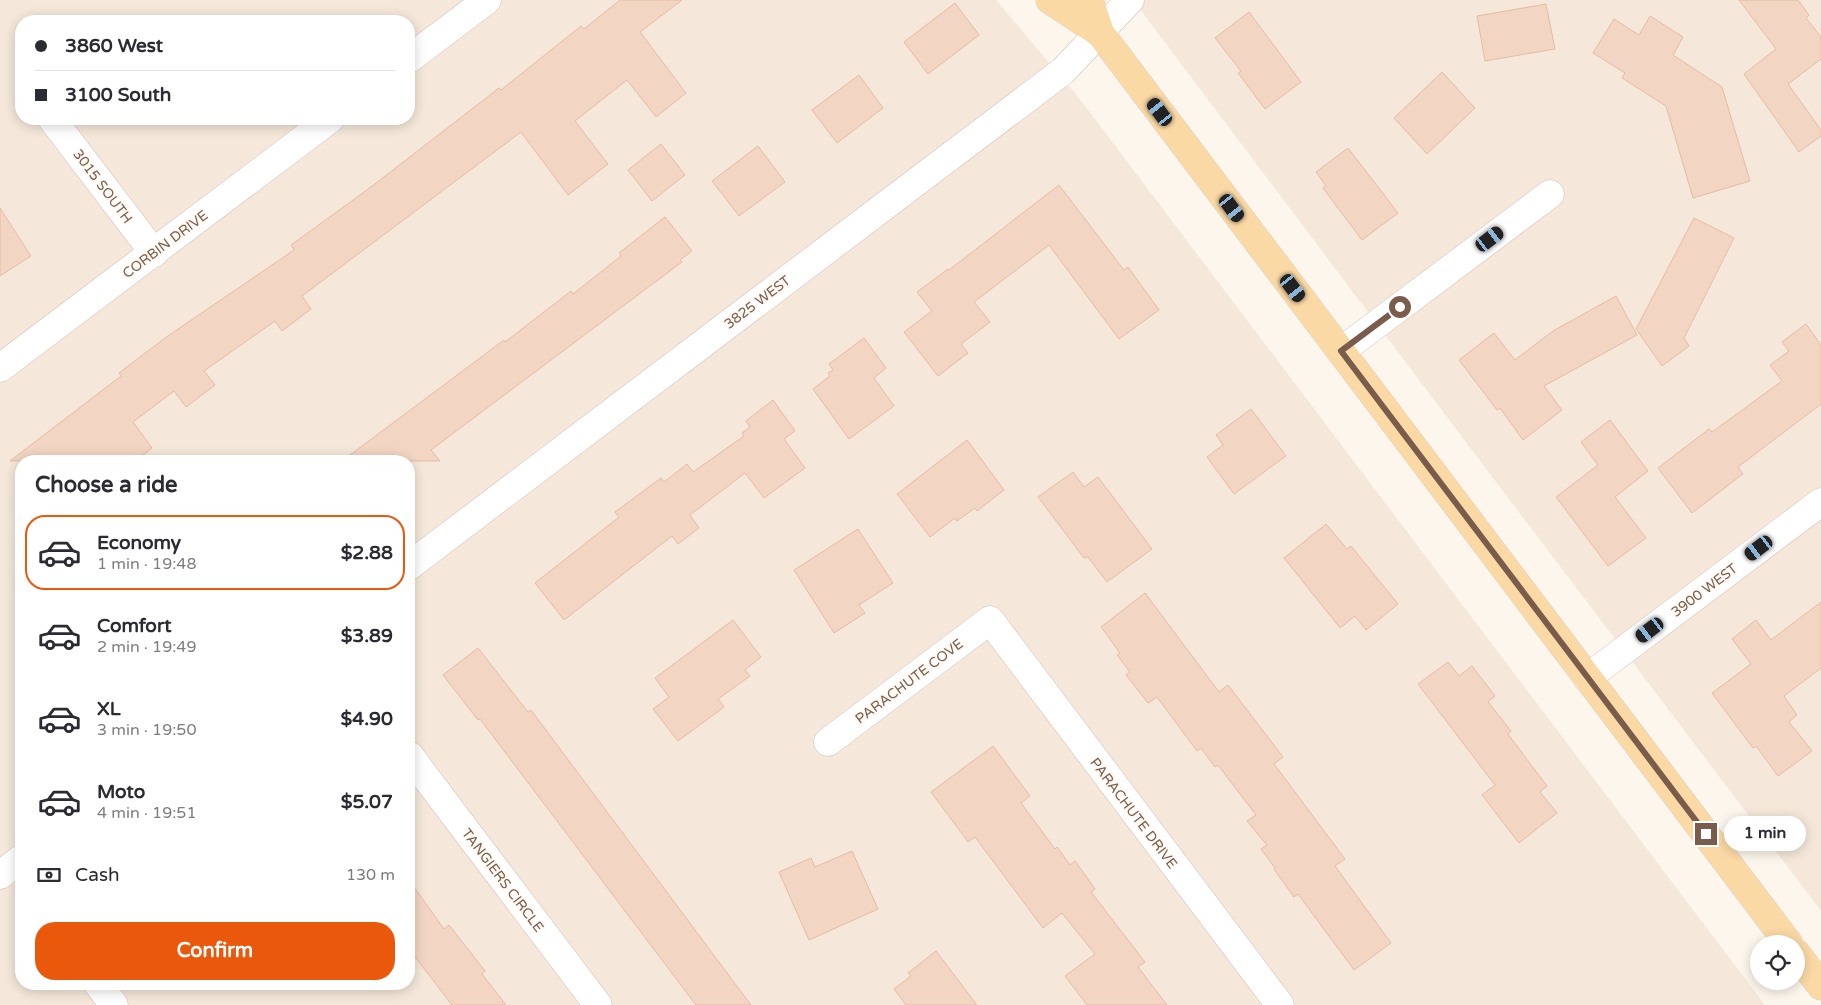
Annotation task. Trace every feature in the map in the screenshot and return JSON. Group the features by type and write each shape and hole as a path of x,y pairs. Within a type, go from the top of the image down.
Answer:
{"main road":[{"path":"1050,0 1100,33"},
{"path":"1089,0 1100,33 1782,935"},
{"path":"1805,965 1821,986"}],"street":[{"path":"415,54 487,0"},
{"name":"3825 WEST","path":"415,561 1063,71 1130,0"},
{"name":"3015 SOUTH","path":"57,125 154,253"},
{"name":"CORBIN DRIVE","path":"0,368 322,125"},
{"path":"1341,351 1550,194"},
{"name":"3900 WEST","path":"1588,678 1821,502"},
{"name":"PARACHUTE COVE","path":"828,742 990,620"},
{"name":"PARACHUTE DRIVE","path":"990,620 1280,1005"},
{"name":"TANGIERS CIRCLE","path":"415,763 598,1005"},
{"path":"103,990 114,1005"}],"shaded area":[{"path":"0,0 996,0 1079,98 1750,985 1750,990 1754,990 1765,1005 0,1005"},
{"path":"1133,0 1821,0 1821,911 1462,437"}],"building":[{"path":"620,0 682,0 640,32 686,93 656,117 627,80 575,121 608,164 568,195 521,132 302,296 311,309 282,331 275,321 204,371 215,385 186,407 174,391 133,422 152,448 143,455 18,455 121,376 119,373 165,338 294,250 291,245 371,187 499,88 501,90 581,26 584,29"},
{"path":"1739,0 1798,0 1809,15 1806,18 1821,37 1821,59 1788,84 1821,130 1821,136 1799,152 1744,74 1776,49"},
{"path":"955,3 979,35 928,74 904,42"},
{"path":"1546,4 1555,49 1485,61 1477,16"},
{"path":"1249,12 1301,82 1265,109 1238,73 1241,71 1215,38"},
{"path":"1650,16 1683,37 1673,55 1722,87 1750,181 1693,198 1666,106 1622,78 1625,73 1593,53 1614,19 1639,35"},
{"path":"1442,72 1475,108 1427,154 1394,118"},
{"path":"859,75 883,108 837,143 812,110"},
{"path":"661,144 685,175 652,201 628,170"},
{"path":"758,146 785,182 739,216 712,181"},
{"path":"1348,148 1398,213 1362,240 1323,188 1326,186 1316,172"},
{"path":"1059,185 1124,270 1128,267 1159,310 1119,339 1049,245 974,302 990,322 961,344 968,353 938,376 904,332 932,311 917,292 949,270"},
{"path":"0,208 31,256 0,276"},
{"path":"665,217 692,251 680,260 682,262 431,450 440,461 415,461 415,455 350,455 504,340 505,342 571,291 573,294 621,256 619,253"},
{"path":"1694,218 1734,238 1684,338 1689,346 1662,366 1636,329"},
{"path":"1616,296 1637,335 1544,386 1562,410 1523,440 1500,408 1497,410 1459,360 1494,333 1515,360 1553,331"},
{"path":"1806,324 1821,345 1821,404 1738,467 1743,474 1692,513 1658,468 1709,429 1712,432 1782,381 1770,365 1789,351 1782,342"},
{"path":"864,338 886,368 874,378 894,406 849,439 813,389 830,376 828,373 833,370 829,364"},
{"path":"773,400 795,431 784,439 805,468 764,498 745,473 690,515 699,528 678,544 672,536 564,620 535,583 619,517 615,512 661,478 664,482 687,464 693,472 744,436 742,433 750,427 746,421"},
{"path":"1251,409 1286,456 1234,494 1207,457 1223,445 1216,435"},
{"path":"1610,420 1648,471 1615,497 1646,538 1608,566 1556,497 1598,465 1581,442"},
{"path":"967,440 1004,490 977,511 975,508 957,521 955,518 930,537 897,494"},
{"path":"1073,472 1084,487 1098,477 1152,549 1107,582 1088,557 1084,558 1038,497"},
{"path":"1326,524 1347,549 1351,546 1398,604 1366,630 1355,616 1340,628 1284,558"},
{"path":"858,529 893,583 859,605 865,613 834,633 794,570"},
{"path":"1145,593 1219,692 1228,685 1283,757 1274,764 1345,859 1335,866 1391,943 1354,970 1298,894 1294,897 1274,869 1261,849 1267,845 1247,821 1256,815 1218,765 1215,767 1201,748 1197,751 1157,697 1148,703 1126,675 1130,672 1117,655 1120,653 1101,627"},
{"path":"1821,602 1821,668 1784,696 1797,715 1789,722 1812,751 1778,776 1756,746 1753,748 1712,693 1751,664 1732,639 1756,620 1771,640"},
{"path":"733,620 761,657 745,670 750,676 718,699 724,707 678,741 653,709 669,697 655,678"},
{"path":"478,648 528,712 531,710 751,1005 696,1005 480,719 478,720 443,675"},
{"path":"1448,662 1459,676 1472,666 1495,696 1488,702 1511,731 1508,734 1547,786 1540,792 1557,813 1519,843 1482,795 1495,785 1418,684"},
{"path":"993,746 1030,796 1021,803 1055,849 1057,847 1070,865 1075,861 1095,889 1091,892 1145,962 1138,967 1167,1005 1087,1005 1065,976 1095,954 1062,913 1043,928 975,837 968,842 931,792"},
{"path":"852,851 878,909 809,940 779,872 811,858 815,867"},
{"path":"415,888 444,929 449,925 485,971 482,974 506,1005 452,1005 415,957"},
{"path":"936,951 977,1005 906,1005 894,989 911,976 908,973"}],"route":[{"path":"1400,307 1341,351 1706,834"}]}
